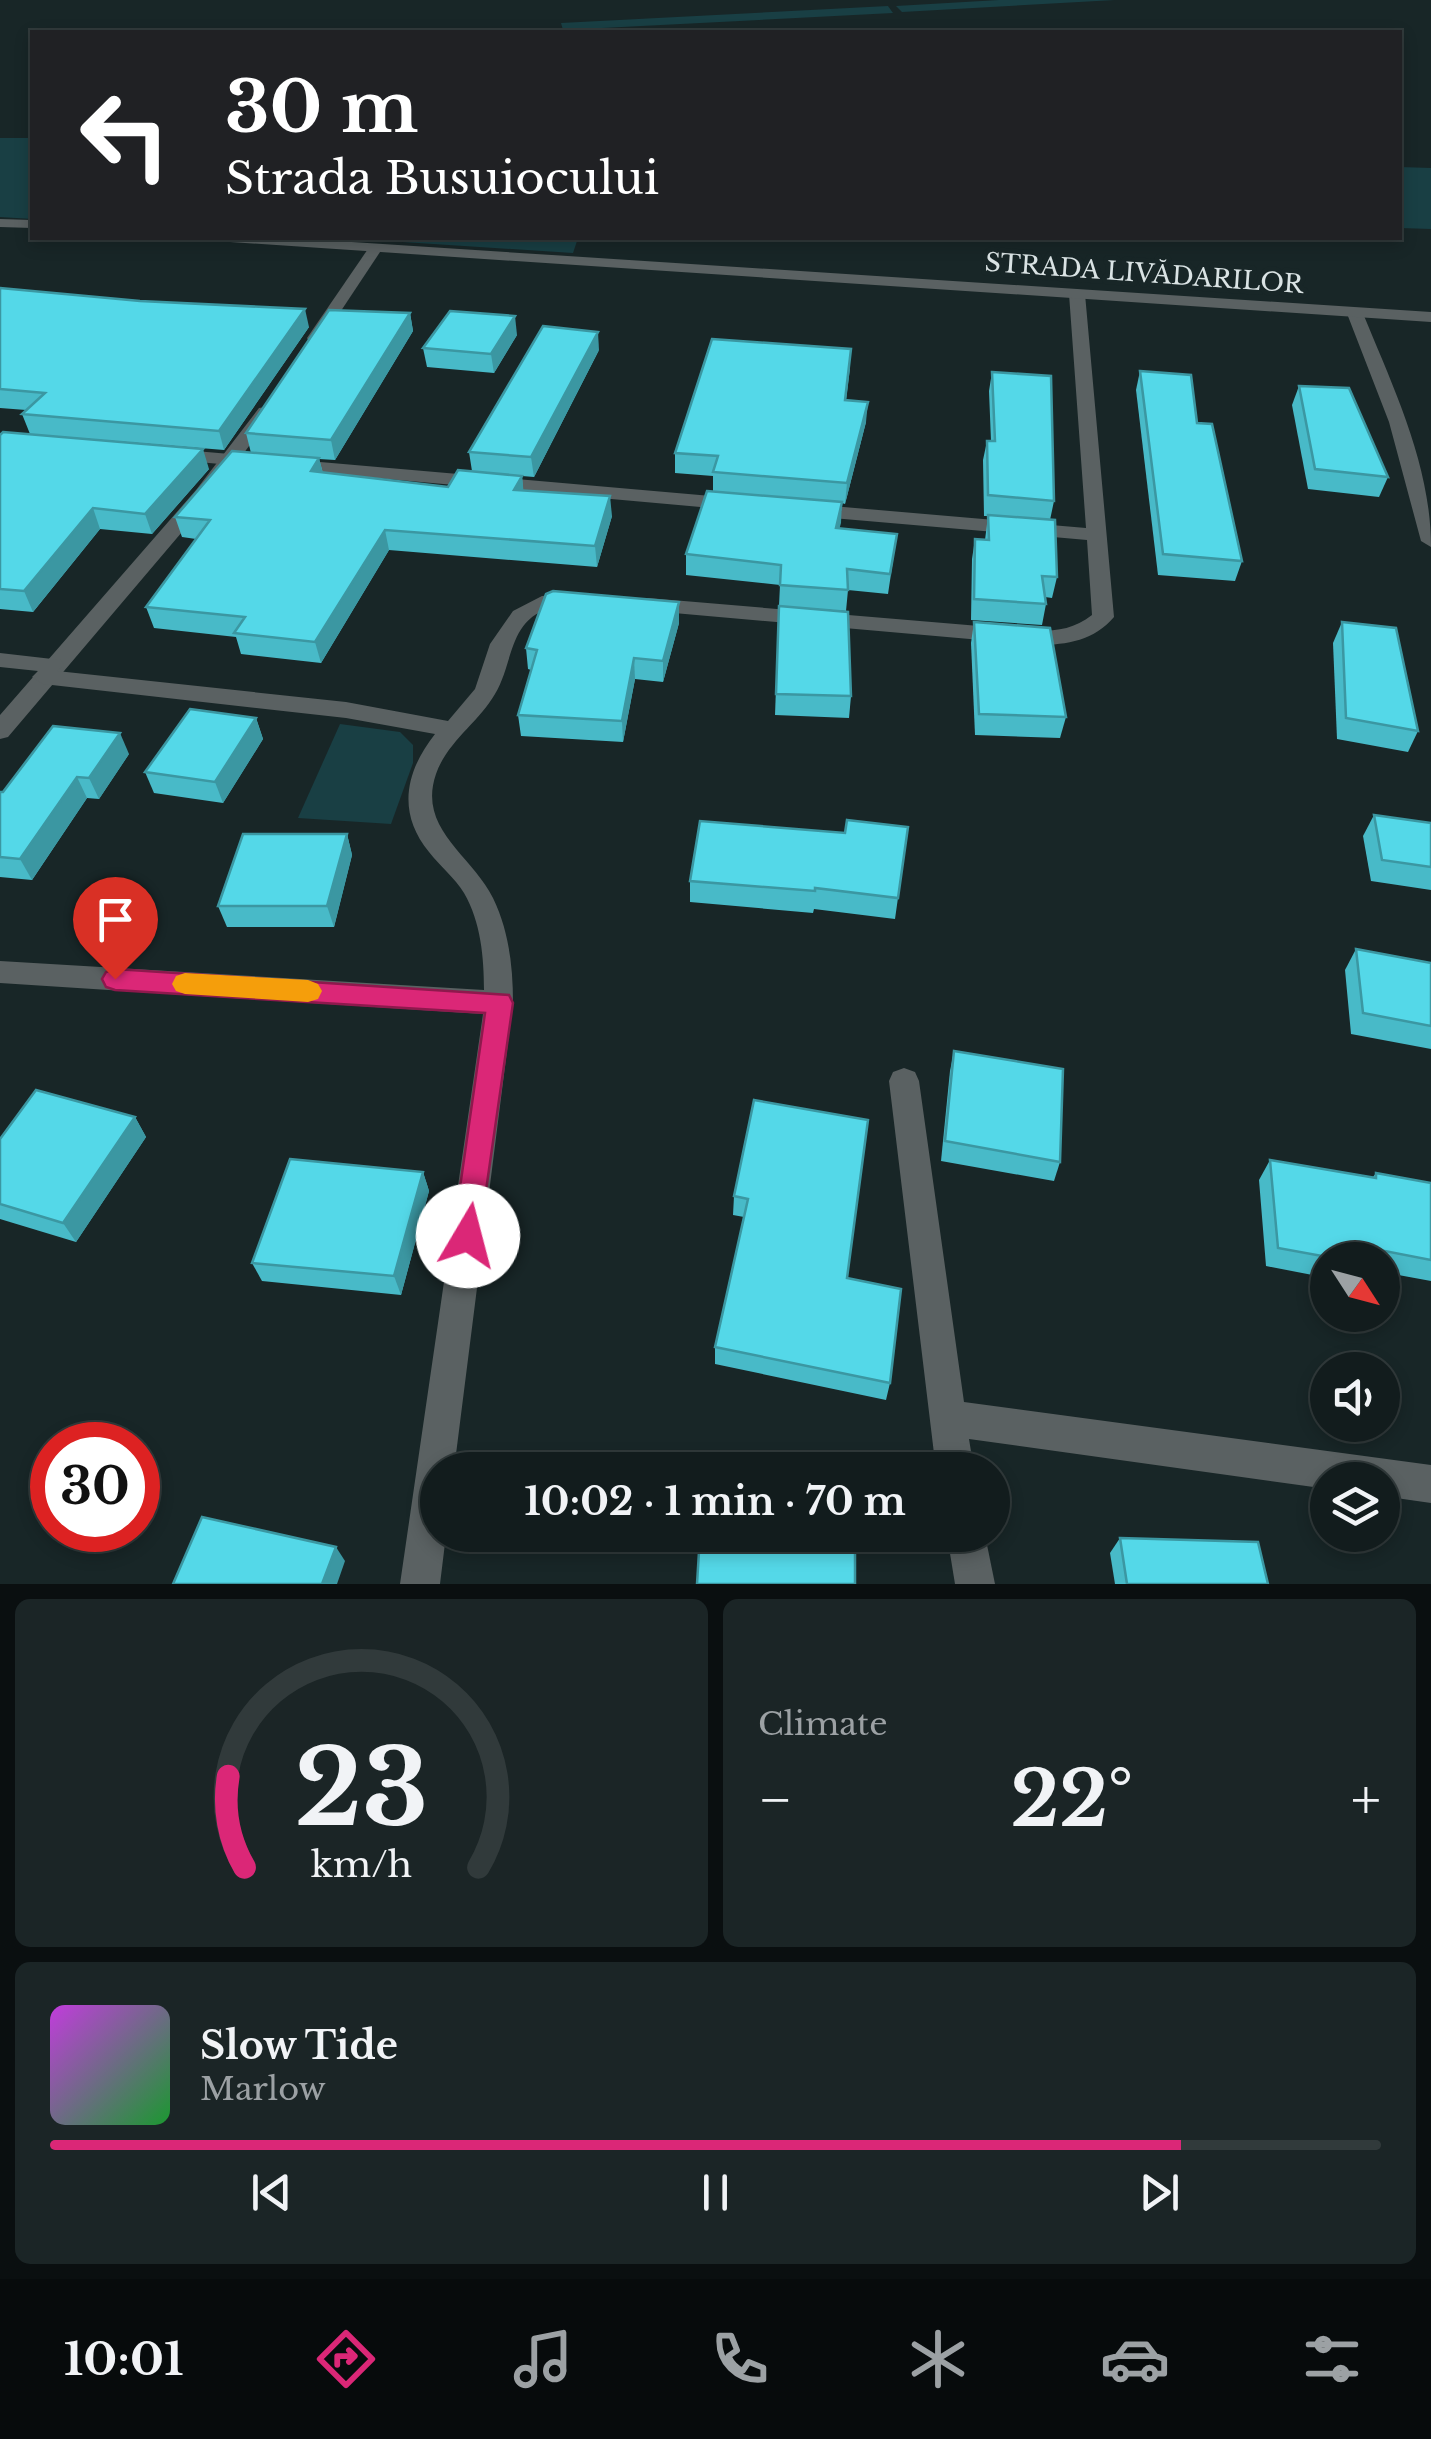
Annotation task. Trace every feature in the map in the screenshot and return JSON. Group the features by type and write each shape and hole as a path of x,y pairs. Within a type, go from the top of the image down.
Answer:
{"street":[{"path":"0,222 30,224"},
{"name":"STRADA LIVĂDARILOR","path":"256,240 1431,316"},
{"path":"310,346 375,249"},
{"path":"626,603 1062,638 1088,632 1103,617 1077,294"},
{"path":"1354,311 1398,422 1431,541"},
{"path":"0,731 232,460 276,395"},
{"path":"155,454 1098,536"},
{"path":"420,1584 500,1003 499,956 491,924 472,884 432,839 419,806 424,766 450,729 484,693 502,641 519,616 536,604 562,598 587,600"},
{"path":"0,660 48,671 346,710 450,729"},
{"path":"0,972 500,1003"},
{"path":"904,1081 953,1452"},
{"path":"946,1418 1431,1484"},
{"path":"969,1552 975,1584"}],"shaded area":[{"path":"999,0 1115,0 902,12 896,6"},
{"path":"888,6 893,13 563,30 561,23"},
{"path":"0,138 30,138 30,219 0,217"},
{"path":"1402,167 1431,168 1431,229 1402,228"},
{"path":"372,240 577,240 573,253"},
{"path":"340,724 400,732 413,745 413,763 391,824 298,818"}],"building":[{"path":"0,288 140,301 305,309 219,431 22,414 45,393 0,389"},
{"path":"329,310 410,313 331,440 246,433"},
{"path":"450,311 515,316 491,354 423,348"},
{"path":"543,326 598,332 531,457 469,452"},
{"path":"712,339 851,349 845,400 868,402 847,483 713,472 718,456 675,453"},
{"path":"1140,371 1191,375 1197,423 1212,424 1242,561 1163,554"},
{"path":"992,372 1051,376 1054,501 988,495 987,441 995,441"},
{"path":"1299,386 1349,388 1388,477 1315,469"},
{"path":"3,432 203,449 145,514 93,508 24,591 0,589"},
{"path":"232,451 319,458 311,471 448,487 458,470 522,476 514,490 610,496 595,546 385,530 315,642 234,633 245,617 146,607 210,520 175,517"},
{"path":"707,491 842,502 836,528 897,534 890,574 847,569 848,590 780,585 781,565 686,554"},
{"path":"988,515 1055,520 1057,577 1042,576 1046,604 974,599 975,539 989,540"},
{"path":"553,591 679,602 663,661 634,658 622,721 518,715 537,650 526,648 546,594"},
{"path":"779,606 848,612 851,696 776,694"},
{"path":"974,622 1050,628 1066,717 979,714"},
{"path":"1342,622 1396,628 1418,731 1346,718"},
{"path":"190,709 256,718 215,782 145,772"},
{"path":"53,726 120,733 89,778 77,777 20,859 0,857 0,792"},
{"path":"1374,815 1431,823 1431,867 1382,860"},
{"path":"847,820 908,827 898,898 815,888 690,881 700,821 845,833"},
{"path":"243,834 347,834 327,906 218,906"},
{"path":"1356,949 1431,963 1431,1026 1363,1013"},
{"path":"954,1051 1063,1069 1060,1162 945,1141"},
{"path":"36,1090 135,1117 63,1223 0,1204 0,1139"},
{"path":"754,1100 868,1120 847,1278 901,1289 890,1383 715,1347 748,1199 734,1196"},
{"path":"290,1159 423,1172 394,1276 252,1263"},
{"path":"1270,1160 1431,1183 1431,1260 1400,1254 1400,1242 1310,1242 1310,1254 1278,1248"},
{"path":"202,1517 336,1547 322,1584 173,1584"},
{"path":"1120,1538 1258,1542 1268,1584 1127,1584"},
{"path":"699,1552 855,1552 855,1584 697,1584"}],"slow traffic":[{"path":"185,984 308,991"}],"route":[{"path":"115,979 500,1003 468,1236"}]}
